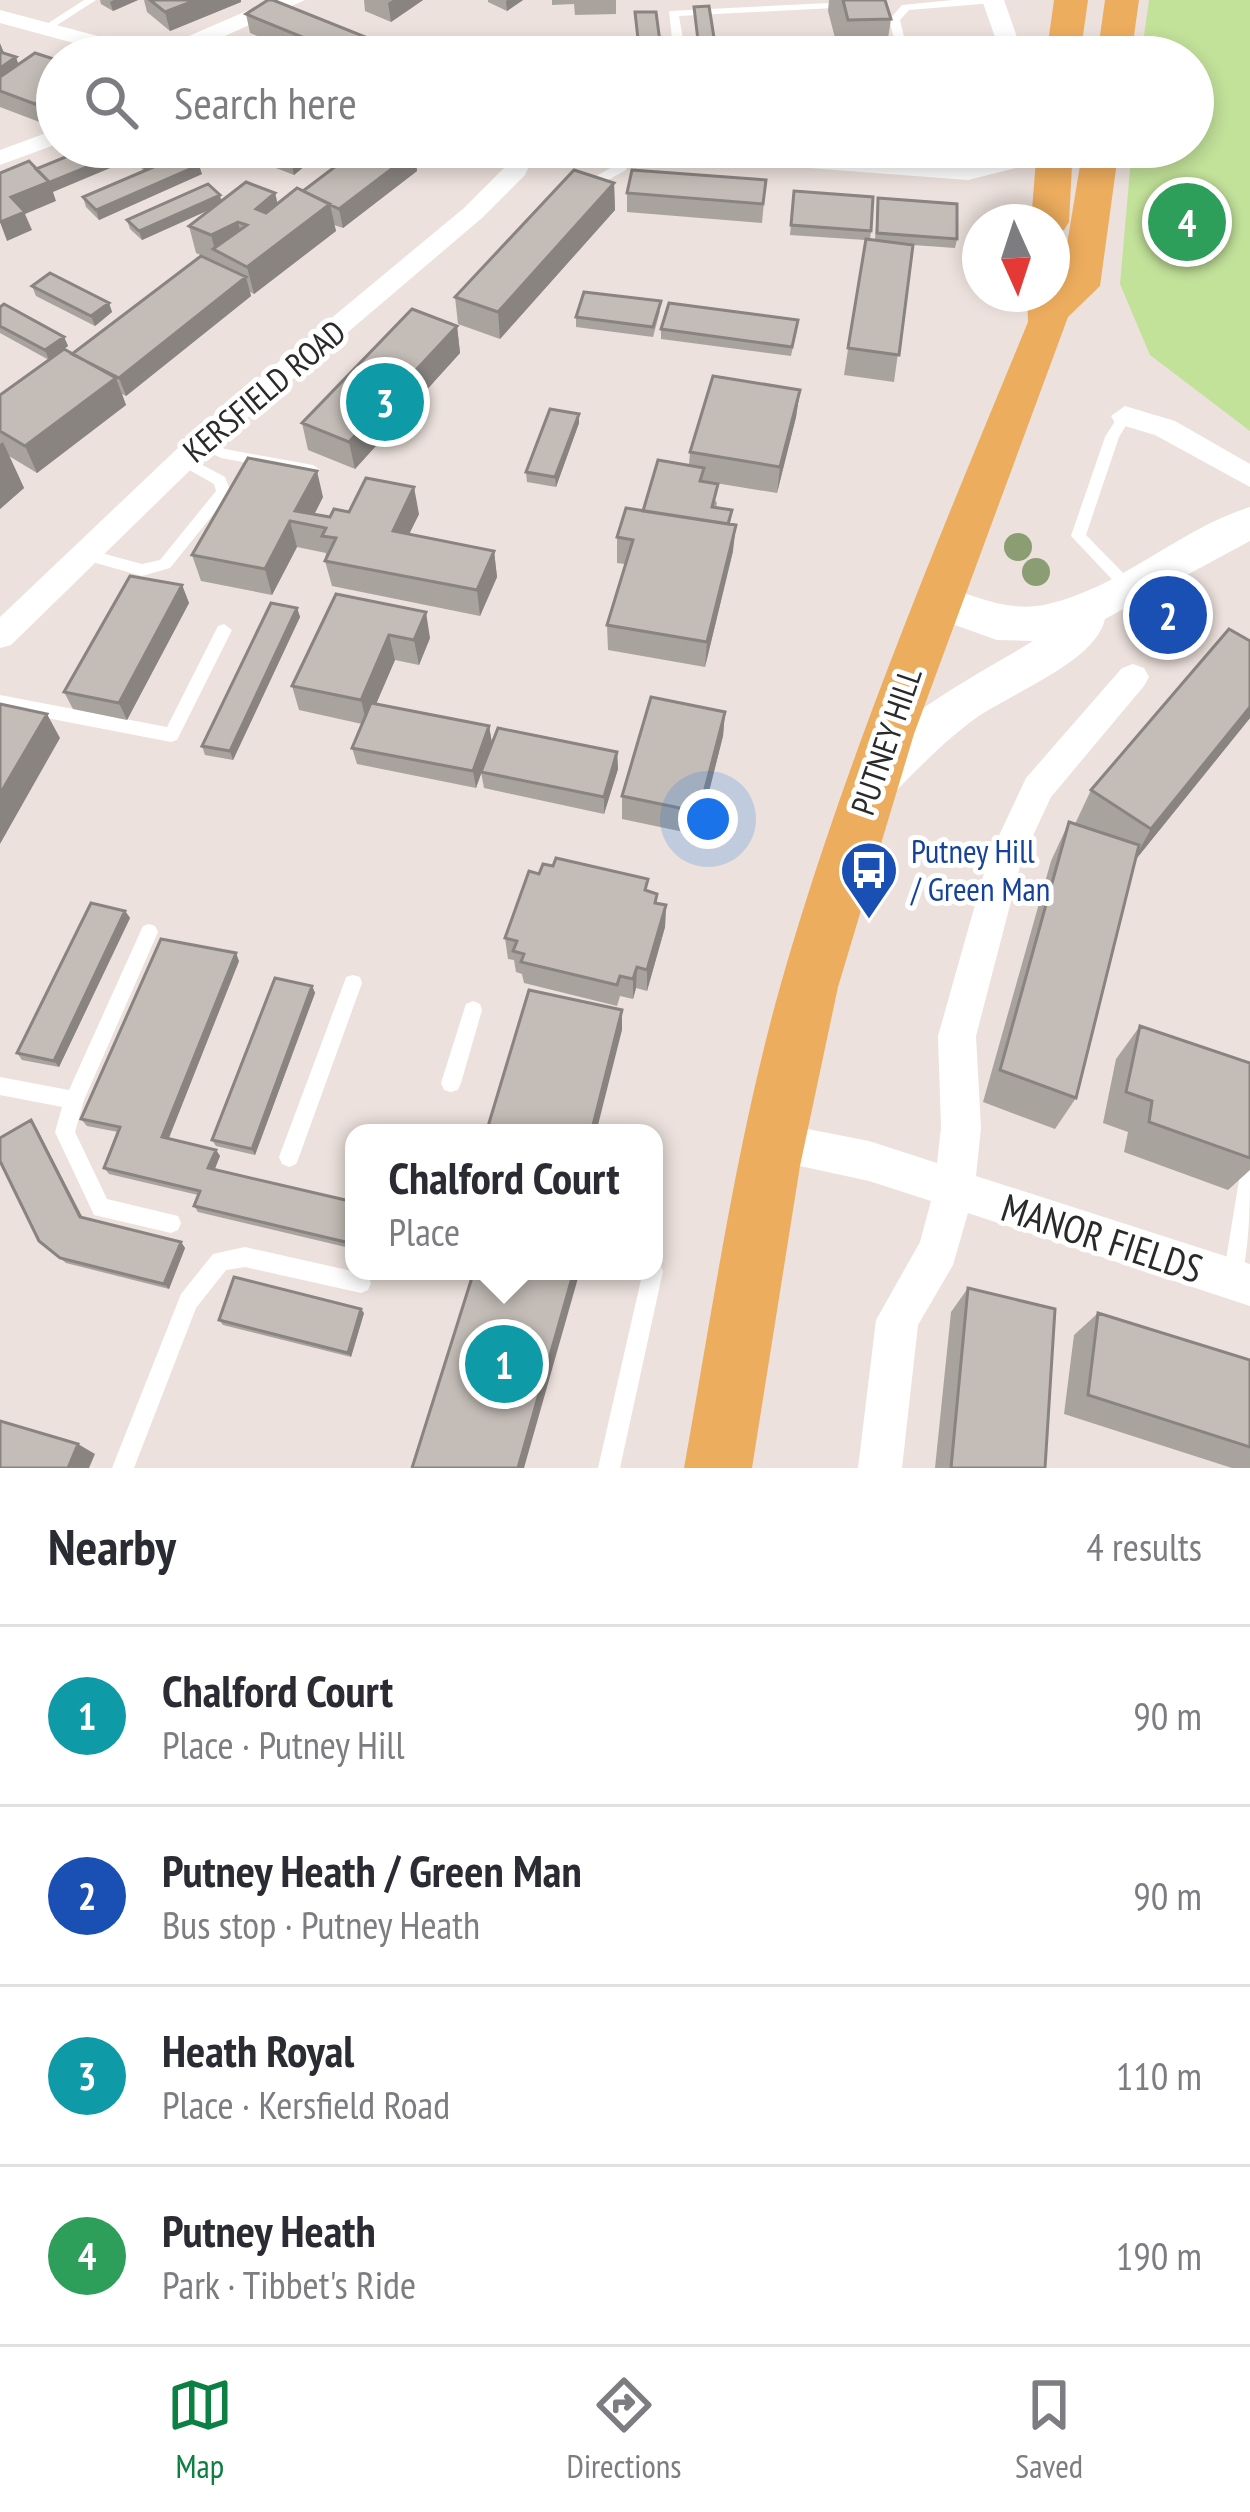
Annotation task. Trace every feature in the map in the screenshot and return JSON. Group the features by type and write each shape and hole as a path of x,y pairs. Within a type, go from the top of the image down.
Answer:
{"main road":[{"path":"1066,36 1072,0"},
{"path":"1117,36 1121,0"},
{"path":"1051,204 1054,168"},
{"name":"PUTNEY HILL","path":"1070,292 1081,286 1098,168"},
{"name":"PUTNEY HILL","path":"718,1468 807,994 870,787 1045,312"}],"street":[{"path":"203,36 249,14 294,0"},
{"path":"993,0 1005,36"},
{"path":"0,16 70,36"},
{"path":"0,158 36,144"},
{"name":"KERSFIELD ROAD","path":"0,636 192,450 473,212 517,168"},
{"path":"925,168 968,172 985,168"},
{"path":"968,172 1048,204"},
{"path":"1125,416 1165,428 1250,477"},
{"path":"936,602 1007,625 1065,619 1250,522"},
{"path":"870,787 949,713 1072,638 1115,594"},
{"path":"880,1468 897,1320 938,1250 954,1191 961,1128 957,1036 1005,859 1038,788 1133,677"},
{"name":"MANOR FIELDS","path":"777,1142 869,1161 1241,1282"}],"lane":[{"path":"44,29 91,0"},
{"path":"896,36 889,16 906,7 993,0"},
{"path":"677,36 673,13 857,5"},
{"path":"593,183 620,168"},
{"path":"1115,594 1078,536 1112,436 1125,416"},
{"path":"192,450 313,470"},
{"path":"82,554 142,569 165,564 224,492 192,450"},
{"path":"0,702 171,735 224,630"},
{"path":"149,932 74,1100 65,1132 101,1208 171,1223"},
{"path":"289,1157 353,983"},
{"path":"451,1083 473,1010"},
{"path":"0,1086 74,1100"},
{"path":"1241,1282 1250,1174"},
{"path":"123,1468 188,1300 220,1262 245,1257 345,1279"},
{"path":"348,1280 362,1283"},
{"path":"609,1468 651,1280"}],"green space":[{"path":"1149,0 1250,0 1250,431 1150,355 1120,284 1130,168 1214,168 1214,36 1144,36"}],"building":[{"path":"150,0 196,0 165,12"},
{"path":"273,0 363,36 300,36 246,14"},
{"path":"843,0 885,0 891,19 848,20"},
{"path":"709,6 714,36 697,36 694,7"},
{"path":"635,12 656,12 659,36 638,36"},
{"path":"0,52 16,57 0,68"},
{"path":"36,53 36,103 0,91 0,77"},
{"path":"29,161 49,182 11,197 25,212 0,222 0,173"},
{"path":"38,168 85,168 48,183"},
{"path":"151,168 192,168 96,210 83,197"},
{"path":"333,168 393,168 339,209 303,191"},
{"path":"574,170 614,183 498,312 455,297"},
{"path":"632,170 766,180 763,204 627,193"},
{"path":"246,182 275,193 256,209 266,213 297,188 330,204 247,267 213,249 247,225 238,222 211,235 189,226"},
{"path":"208,184 220,195 139,231 127,220"},
{"path":"794,191 873,197 871,231 791,225"},
{"path":"878,198 957,204 957,239 877,233"},
{"path":"866,239 913,245 899,355 848,348"},
{"path":"201,256 246,277 119,378 72,354"},
{"path":"50,273 109,303 91,316 32,286"},
{"path":"584,292 661,301 653,327 576,317"},
{"path":"669,303 798,320 792,347 661,329"},
{"path":"4,304 64,337 45,350 0,326"},
{"path":"412,309 457,326 349,442 302,423"},
{"path":"64,349 116,378 25,446 0,431 0,395"},
{"path":"713,376 800,390 780,467 690,452"},
{"path":"550,409 579,414 555,477 526,472"},
{"path":"248,458 317,471 295,511 330,517 334,509 349,512 366,478 414,487 393,531 494,551 477,590 325,561 336,538 322,536 326,528 290,521 265,569 192,555"},
{"path":"658,460 704,468 700,481 718,484 712,507 732,510 728,524 643,511"},
{"path":"626,508 736,525 707,642 607,625 633,540 617,537"},
{"path":"130,576 182,585 119,703 64,692"},
{"path":"336,594 426,612 414,640 389,635 361,700 292,686"},
{"path":"271,603 297,608 230,751 202,746"},
{"path":"1229,629 1250,641 1250,707 1151,829 1091,790"},
{"path":"651,697 725,712 699,812 622,796"},
{"path":"371,703 489,726 473,771 352,748"},
{"path":"0,704 47,714 0,794"},
{"path":"498,728 617,752 604,797 481,772"},
{"path":"1069,822 1139,845 1076,1098 1000,1070"},
{"path":"556,858 648,879 645,890 657,894 655,903 666,905 647,970 637,967 633,979 620,976 617,985 521,962 524,954 513,951 517,941 505,938 529,871 539,874 543,864 553,866"},
{"path":"91,903 125,911 54,1061 17,1053"},
{"path":"161,939 236,953 162,1137 216,1150 208,1168 345,1200 345,1242 194,1206 200,1191 104,1168 120,1127 81,1119"},
{"path":"275,978 312,986 252,1149 212,1140"},
{"path":"529,990 622,1010 593,1124 489,1124"},
{"path":"1140,1026 1250,1063 1250,1158 1149,1122 1152,1101 1126,1092"},
{"path":"31,1120 80,1217 181,1242 164,1284 60,1258 39,1241 0,1161 0,1138"},
{"path":"234,1277 361,1309 348,1353 219,1320"},
{"path":"471,1280 571,1280 518,1468 412,1468"},
{"path":"968,1288 1055,1309 1045,1468 951,1468"},
{"path":"1098,1313 1250,1360 1250,1447 1088,1395"},
{"path":"0,1421 78,1444 68,1468 0,1468"}],"place":[{"name":"Putney Heath","path":"1187,222"},
{"name":"Heath Royal","path":"385,402"},
{"name":"Putney Heath / Green Man","path":"1168,615"},
{"name":"Putney Hill / Green Man","path":"869,921"},
{"name":"Chalford Court","path":"504,1364"}]}
